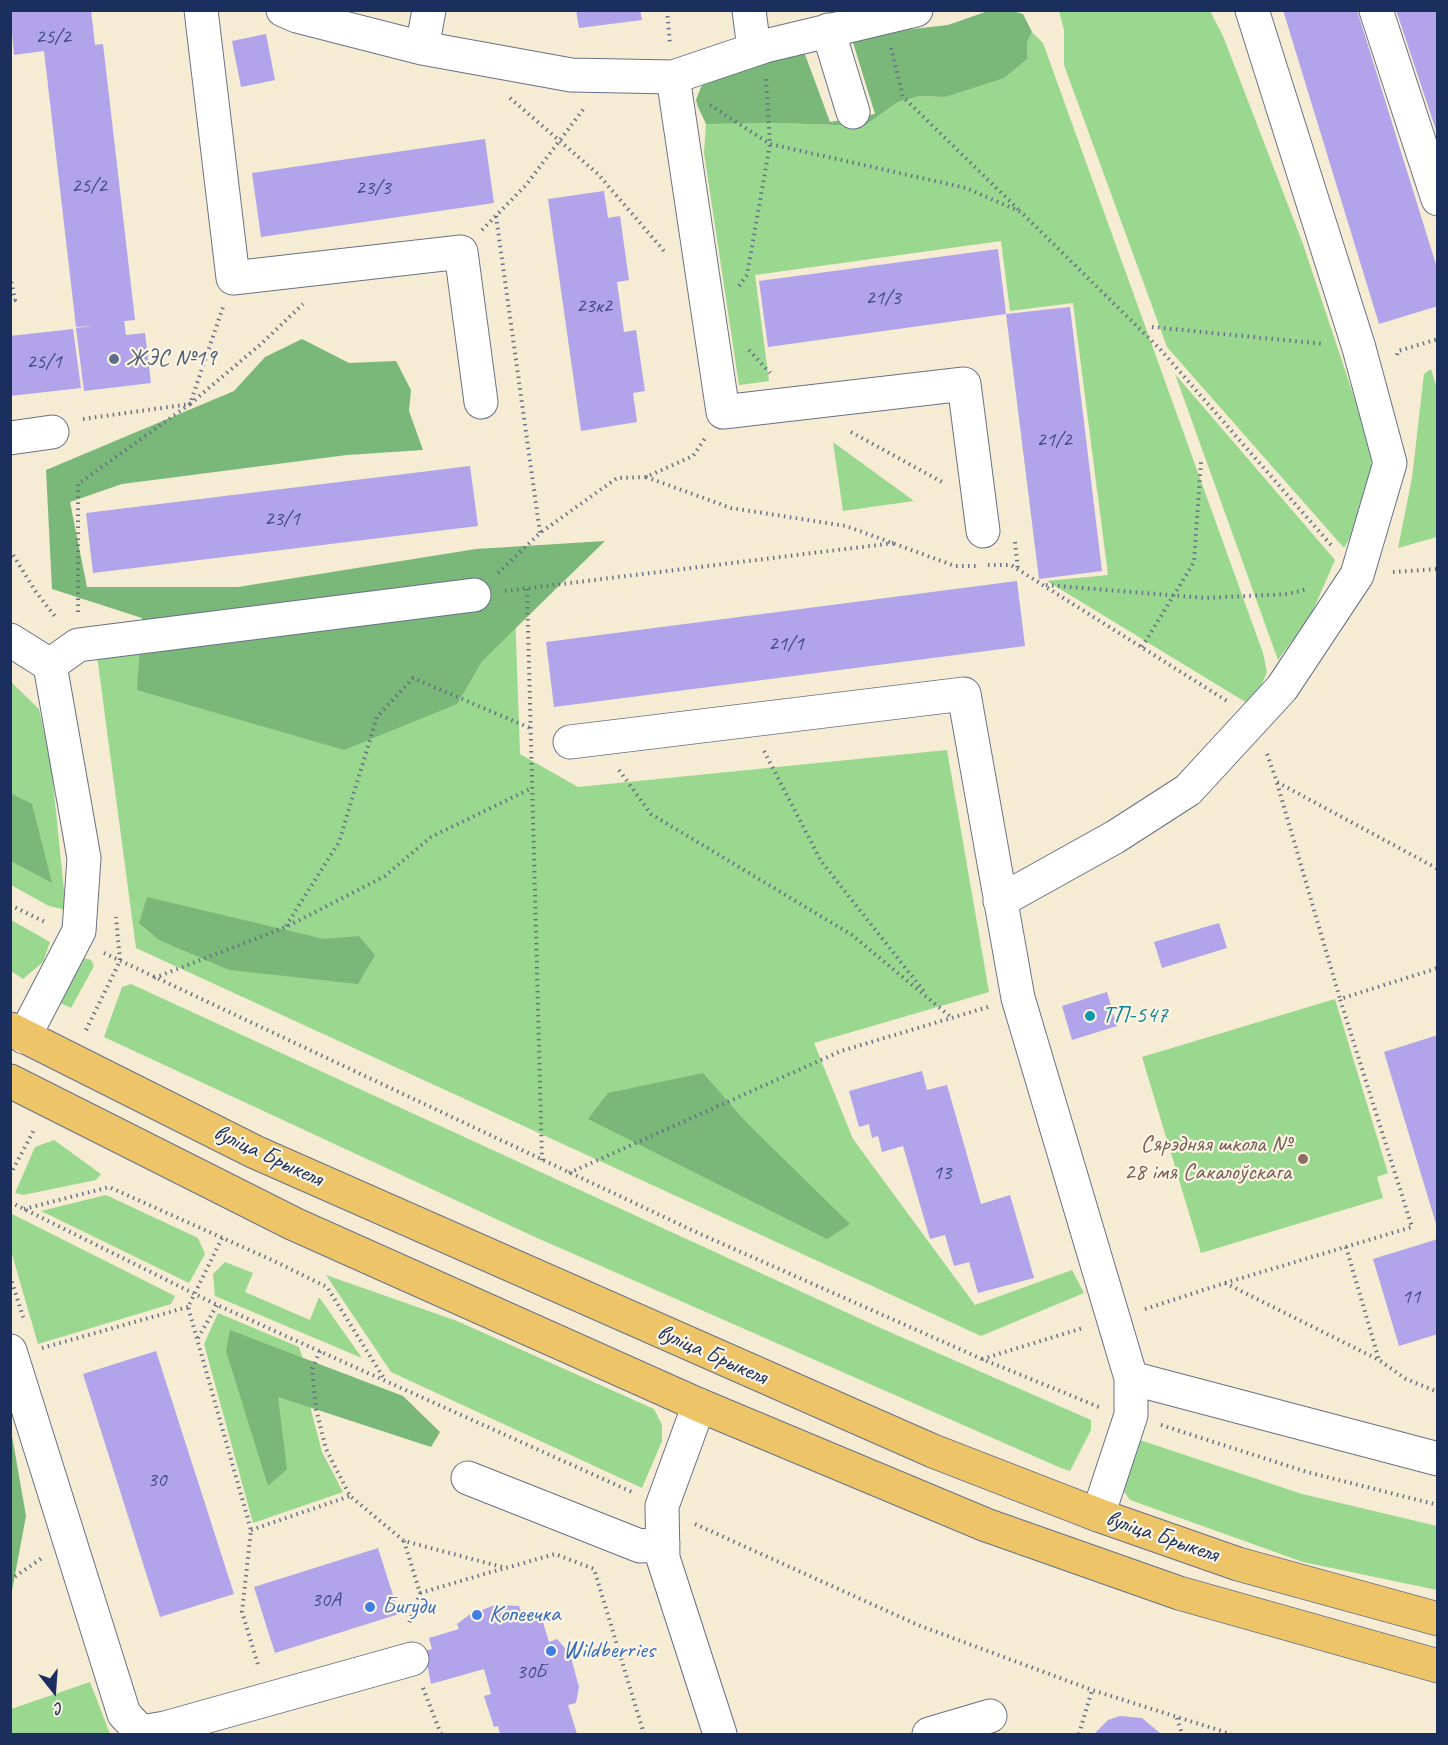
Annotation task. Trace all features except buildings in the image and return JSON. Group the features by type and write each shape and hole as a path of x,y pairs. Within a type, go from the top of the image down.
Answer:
{"main road":[{"name":"вуліца Брыкеля","path":"17,1033 309,1176 933,1451 1098,1515 1238,1564 1437,1619"},
{"name":"вуліца Брыкеля","path":"10,1081 294,1224 699,1404 986,1525 1179,1593 1437,1666"}],"lane":[{"path":"201,10 233,278 461,252 482,402"},
{"path":"283,10 422,48 571,75 609,76 673,76 759,47 916,10"},
{"path":"422,48 429,10"},
{"path":"749,10 759,47"},
{"path":"1000,901 1115,837 1188,790 1282,688 1357,575 1390,463 1359,348 1252,10"},
{"path":"1376,10 1437,199"},
{"path":"828,30 853,112"},
{"path":"673,76 723,412 964,384 998,533"},
{"path":"10,438 63,426"},
{"path":"50,665 78,645 474,595"},
{"path":"10,640 50,665 84,858 77,939 17,1033"},
{"path":"583,741 964,694 1018,998 1131,1378 1131,1416 1098,1515"},
{"path":"23,1343 123,1714 142,1733 165,1728 409,1644"},
{"path":"1131,1378 1437,1459"},
{"path":"699,1404 662,1506 663,1558 720,1734"},
{"path":"468,1478 640,1545 663,1544"},
{"path":"929,1734 990,1716"}],"path":[{"path":"883,17 903,97 1160,349 1357,575"},
{"path":"734,291 747,275 770,144 759,47"},
{"path":"461,252 526,185 609,76"},
{"path":"673,76 770,144 966,188 1021,212"},
{"path":"506,95 598,174 668,256"},
{"path":"496,216 540,533"},
{"path":"78,645 78,484 190,404 261,344 342,266"},
{"path":"10,276 15,300 10,301"},
{"path":"190,404 233,278"},
{"path":"1152,327 1359,348"},
{"path":"746,347 775,378"},
{"path":"63,426 190,404"},
{"path":"646,477 693,456 723,412"},
{"path":"844,428 942,482"},
{"path":"1142,648 1194,561 1200,462"},
{"path":"474,595 540,533 617,478 646,477 731,508 846,526 955,566 1011,565 1254,718 1277,782 1340,999 1412,1227 1206,1289"},
{"path":"998,533 1018,570"},
{"path":"474,595 894,543"},
{"path":"10,550 36,591 78,645"},
{"path":"1043,585 1205,598 1288,594 1357,575 1437,569"},
{"path":"527,589 542,1161"},
{"path":"286,927 339,843 377,717 413,678 530,728"},
{"path":"754,719 764,751 821,861 932,1001"},
{"path":"583,741 651,814 852,935 953,1018"},
{"path":"1277,782 1437,869"},
{"path":"154,978 286,927 384,876 432,837 532,788"},
{"path":"10,904 154,978 568,1174 982,1359 1094,1405 1307,1472 1437,1505"},
{"path":"84,1034 120,961"},
{"path":"1340,999 1437,968"},
{"path":"568,1174 841,1051 1018,998"},
{"path":"10,1175 36,1126"},
{"path":"23,1209 109,1187 327,1287 385,1381"},
{"path":"10,1202 217,1305 642,1497"},
{"path":"222,1238 188,1306 251,1530 242,1612 262,1676"},
{"path":"1346,1247 1379,1360"},
{"path":"10,1276 23,1343 188,1306"},
{"path":"1225,1284 1379,1360 1406,1379 1437,1392"},
{"path":"198,1339 217,1305"},
{"path":"982,1359 1075,1330"},
{"path":"320,1351 312,1369 316,1409 326,1449 350,1496 404,1541 506,1568"},
{"path":"251,1530 350,1496"},
{"path":"691,1522 918,1625 1092,1690 1231,1734"},
{"path":"404,1541 420,1593 409,1644"},
{"path":"420,1593 555,1554 594,1569 644,1734"},
{"path":"1079,1734 1092,1690"},
{"path":"1177,1718 1182,1734"}],"green space":[{"path":"991,10 1023,14 1032,32 1027,42 1027,59 1004,78 945,97 919,96 898,102 864,126 779,123 706,124 698,107 696,100 701,87 719,71 803,49 830,122 875,114 851,36 948,25"},
{"path":"1059,11 1210,11 1223,36 1303,244 1370,445 1372,472 1368,506 1344,548 1167,347 1064,65 1064,30"},
{"path":"1032,32 1043,43 1263,653 1267,672 1261,686 1247,703 1047,581 1108,575 1073,303 1010,311 1001,241 755,275 769,381 739,385 704,153 706,124 779,123 864,126 898,102 919,96 945,97 1027,59 1027,42"},
{"path":"302,339 349,363 396,361 411,390 409,411 423,450 347,455 122,484 70,502 87,587 238,587 476,549 605,541 482,661 457,704 344,750 137,690 142,618 52,589 46,470 234,391 265,357"},
{"path":"1431,369 1438,391 1437,537 1398,548 1412,478 1424,374"},
{"path":"1175,374 1335,560 1311,615 1278,660"},
{"path":"833,442 914,501 843,511"},
{"path":"515,611 520,754 578,787 947,750 989,992 814,1043 853,1139 975,1305 1072,1270 1084,1293 981,1336 136,948 97,656"},
{"path":"10,681 39,709 51,763 66,910 49,906 11,885"},
{"path":"10,793 32,804 52,883 11,861"},
{"path":"147,897 324,939 359,936 375,955 358,984 229,970 159,940 139,923"},
{"path":"11,920 50,942 43,962 23,979 11,971"},
{"path":"84,958 91,960 94,966 71,1008 60,1003"},
{"path":"131,984 876,1326 1091,1420 1091,1430 1070,1471 1061,1468 535,1237 104,1037 122,987"},
{"path":"1335,999 1388,1173 1377,1177 1383,1198 1201,1253 1142,1057"},
{"path":"703,1073 745,1121 850,1224 827,1239 588,1119 608,1093"},
{"path":"54,1140 101,1174 96,1180 23,1195 15,1193 35,1147"},
{"path":"106,1195 198,1238 205,1254 189,1283 41,1211"},
{"path":"10,1213 175,1296 171,1304 38,1344 11,1251"},
{"path":"225,1262 253,1273 245,1292 310,1320 319,1297 362,1358 215,1296 213,1274"},
{"path":"326,1275 457,1321 654,1409 662,1425 662,1441 642,1488 391,1372"},
{"path":"218,1313 299,1347 307,1371 311,1410 322,1452 343,1492 253,1523 204,1344"},
{"path":"230,1330 403,1396 440,1432 431,1447 278,1397 287,1469 268,1486 226,1351"},
{"path":"11,1430 26,1516 10,1596"},
{"path":"1140,1440 1302,1494 1437,1526 1437,1590 1303,1562 1130,1500 1122,1489"},
{"path":"90,1682 110,1734 11,1734 11,1709"}],"place":[{"name":"ЖЭС №19","path":"114,359"},
{"name":"ТП-547","path":"1090,1016"},
{"name":"Сярэдняя школа № 28 імя Сакалоўскага","path":"1303,1159"},
{"name":"Бигуди","path":"370,1607"},
{"name":"Копеечка","path":"477,1615"},
{"name":"Wildberries","path":"551,1651"}]}
